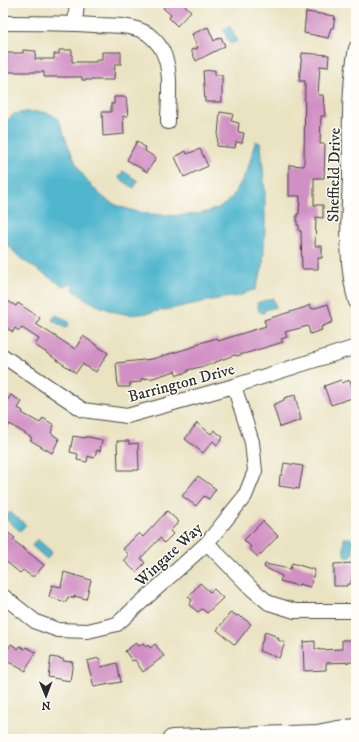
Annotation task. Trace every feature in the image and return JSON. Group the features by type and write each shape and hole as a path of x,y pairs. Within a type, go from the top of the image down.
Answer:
{"main road":[{"path":"172,739 317,734 356,728"},
{"path":"317,734 338,739"}],"street":[{"path":"75,24 77,3"},
{"path":"3,23 119,26 133,28 148,34 162,50 168,70 168,122"},
{"name":"Sheffield Drive","path":"356,48 352,69 349,247 351,282 356,302"},
{"name":"Barrington Drive","path":"3,356 84,410 127,416 234,386 356,347"},
{"name":"Wingate Way","path":"3,596 36,622 58,630 88,631 117,624 207,543 246,496 255,471 252,442 234,386"},
{"path":"207,543 252,589 269,603 294,611 356,611"}],"water":[{"path":"230,26 237,41 230,44 223,29"},
{"path":"25,112 48,113 59,120 76,164 86,180 105,199 126,209 158,215 193,215 222,206 232,197 244,177 256,141 261,144 265,193 265,228 263,267 255,290 238,296 210,300 165,310 140,314 125,314 111,311 86,299 74,291 74,286 71,284 63,286 21,259 8,245 3,233 3,124 14,114"},
{"path":"123,171 138,181 134,188 119,178"},
{"path":"273,298 276,307 264,310 265,312 262,313 259,311 257,303"},
{"path":"56,315 69,322 69,325 65,328 52,320"},
{"path":"10,512 26,525 20,531 5,518"},
{"path":"344,538 352,539 353,554 351,557 347,558 347,555 344,555"},
{"path":"37,539 52,552 47,559 32,546"}],"building":[{"path":"168,3 182,3 191,11 177,26 169,18 171,15 163,8"},
{"path":"306,12 335,16 333,28 331,28 328,38 304,33"},
{"path":"208,27 214,41 221,37 225,46 196,61 191,50 198,48 192,34"},
{"path":"23,50 36,51 35,59 54,59 54,54 59,54 59,50 72,50 72,62 96,62 96,60 102,60 102,52 121,52 121,64 115,64 114,80 82,80 82,77 44,77 44,72 7,72 7,53 23,53"},
{"path":"302,53 329,55 328,67 320,66 318,95 323,95 325,116 321,116 320,144 325,144 324,178 314,178 314,205 323,205 323,218 316,217 315,246 322,246 322,258 318,258 318,269 302,269 301,231 299,231 299,225 297,225 300,196 289,196 289,165 304,166 305,81 299,81"},
{"path":"215,70 215,75 222,75 222,102 205,102 203,71"},
{"path":"114,97 126,97 128,116 123,116 124,134 103,136 102,112 111,112 111,104 114,104"},
{"path":"220,112 233,114 231,121 239,123 238,132 244,133 242,143 236,142 235,148 217,146"},
{"path":"137,141 146,148 145,151 156,158 147,172 127,160"},
{"path":"200,149 208,166 184,177 175,157 186,151 187,154"},
{"path":"3,298 16,306 18,303 40,318 36,324 75,349 83,336 108,353 96,372 82,364 76,373 35,345 39,339 22,328 19,331 15,328 13,332 3,326"},
{"path":"328,304 333,322 321,327 322,330 310,334 308,326 285,332 287,337 281,339 283,342 237,356 234,355 177,375 175,371 153,378 141,379 141,382 130,383 130,387 118,387 116,363 152,359 217,338 218,341 266,326 264,320 310,305 312,309"},
{"path":"341,380 342,383 350,380 355,397 331,405 324,386"},
{"path":"11,395 22,402 18,408 23,411 22,413 40,423 43,418 54,425 51,433 59,439 52,453 30,440 32,438 10,424 3,434 3,407"},
{"path":"295,395 301,420 280,427 273,405 284,400 284,398"},
{"path":"197,423 211,434 214,430 223,437 217,445 213,441 203,453 185,439"},
{"path":"73,436 102,440 100,451 97,450 94,458 88,456 87,462 77,460 78,454 70,452"},
{"path":"117,441 129,441 129,444 138,443 139,470 118,470"},
{"path":"284,463 303,466 299,489 279,486 280,475 282,475"},
{"path":"198,476 216,489 209,499 204,496 196,506 182,496"},
{"path":"167,511 179,522 170,531 173,534 164,543 160,538 141,558 145,563 136,572 124,561 129,555 123,549 139,533 143,537"},
{"path":"263,521 278,536 258,557 249,549 251,547 244,540"},
{"path":"3,529 15,538 13,540 44,565 35,576 31,576 23,570 20,573 3,559"},
{"path":"292,563 315,570 310,587 299,584 298,586 280,581 282,576 264,567 265,564 290,569"},
{"path":"355,563 356,580 351,580 351,584 347,584 347,586 334,586 334,564"},
{"path":"64,572 91,580 86,599 74,596 74,598 68,597 66,602 49,597 52,585 61,587"},
{"path":"200,583 210,592 214,589 223,598 207,613 202,609 198,612 189,605 192,600 188,597"},
{"path":"231,612 241,618 242,617 251,624 235,645 217,630"},
{"path":"265,632 276,636 276,638 279,638 278,640 285,643 279,658 259,651"},
{"path":"342,640 354,640 354,643 356,643 356,662 326,663 326,670 304,671 303,642 315,641 315,649 319,650 342,649"},
{"path":"136,643 139,646 143,643 146,647 148,645 150,648 155,644 164,656 143,672 135,660 132,661 125,651"},
{"path":"11,644 18,649 20,646 25,649 26,647 36,652 25,671 3,659"},
{"path":"51,657 63,659 63,661 73,662 70,681 48,677"},
{"path":"99,658 101,667 117,663 121,682 94,687 87,661"}]}
